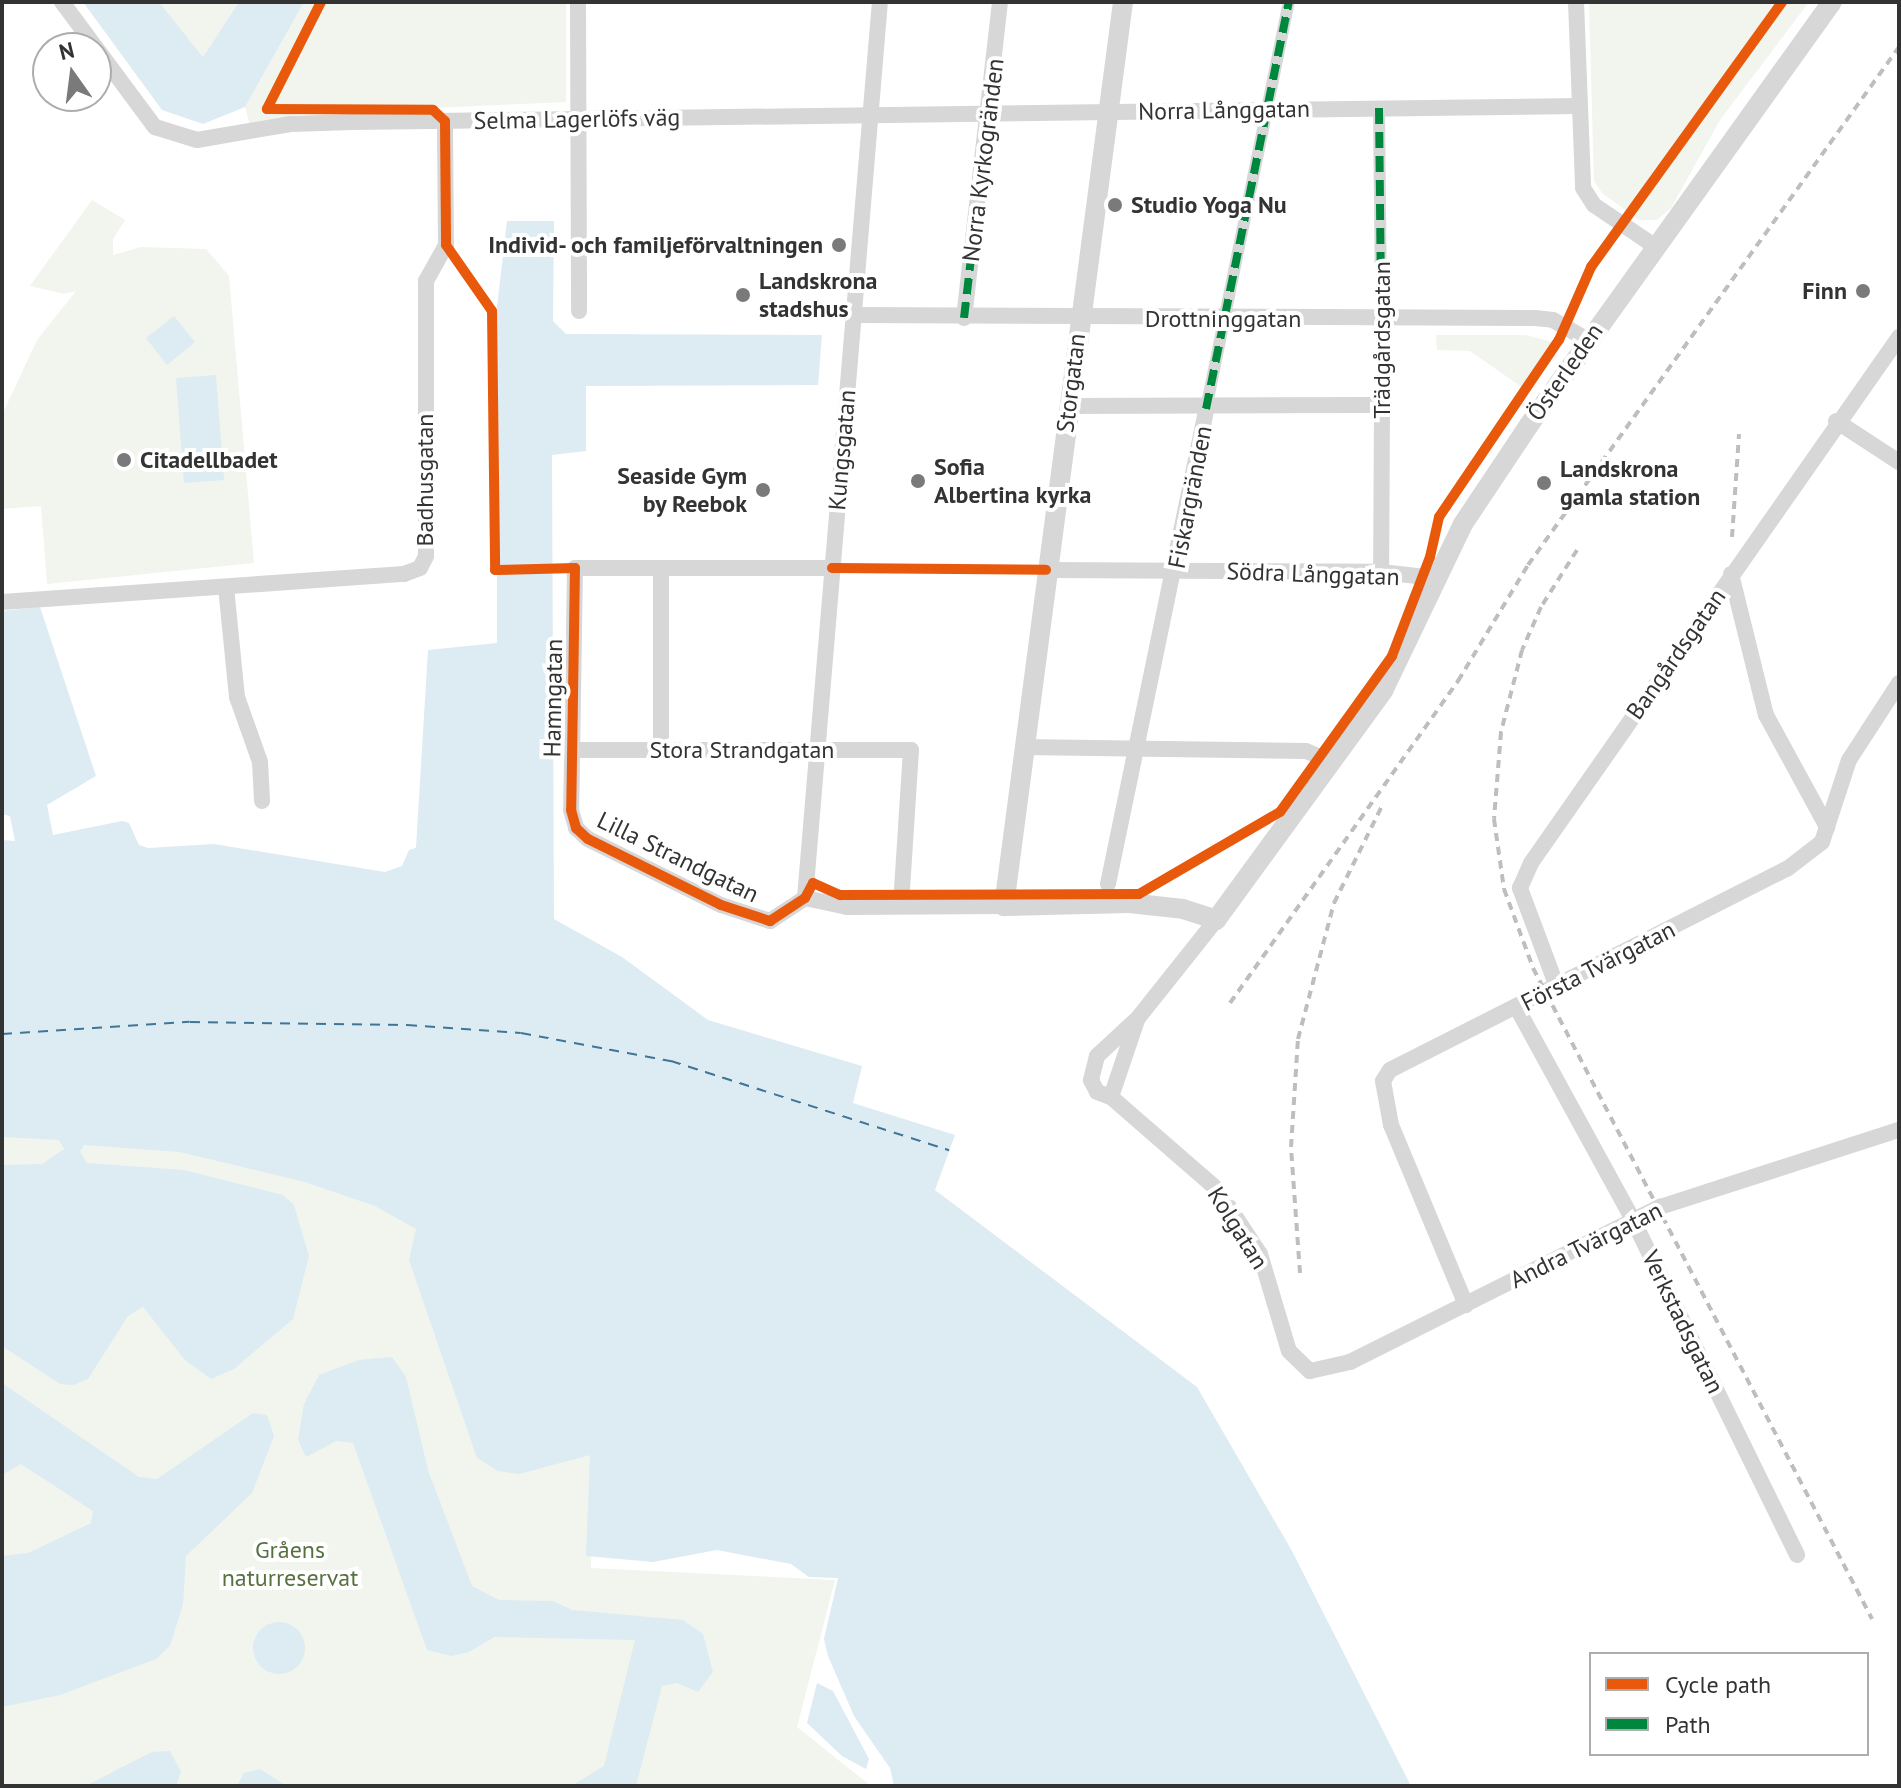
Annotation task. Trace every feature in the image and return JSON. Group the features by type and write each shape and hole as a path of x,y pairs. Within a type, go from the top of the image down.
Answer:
{"street":[{"name":"Selma Lagerlöfs väg","path":"62,2 155,127 174,134 217,139 291,124 870,115"},
{"path":"578,2 579,311"},
{"name":"Kungsgatan","path":"805,898 880,2"},
{"name":"Norra Kyrkogränden","path":"964,318 1000,2"},
{"name":"Storgatan","path":"1004,906 1123,2"},
{"name":"Fiskargränden","path":"1108,884 1176,572 1223,318 1289,2"},
{"path":"1576,2 1583,188 1594,205 1653,245"},
{"name":"Österleden","path":"1332,762 1383,691 1463,524 1653,245 1832,2"},
{"name":"Norra Långgatan","path":"870,115 1579,106"},
{"name":"Trädgårdsgatan","path":"1379,108 1381,572"},
{"name":"Badhusgatan","path":"2,602 404,574 420,568 426,556 426,281 446,245 445,121"},
{"name":"Drottninggatan","path":"854,315 1079,319 1535,318 1553,320 1587,340"},
{"name":"Bangårdsgatan","path":"1557,987 1520,888 1531,863 1836,421 1899,337"},
{"path":"1068,406 1206,409 1382,405"},
{"path":"1836,421 1899,462"},
{"name":"Hamngatan","path":"576,828 571,810 575,568 661,568"},
{"path":"661,749 661,568 832,568"},
{"name":"Södra Långgatan","path":"1046,570 1381,572 1435,578"},
{"path":"1731,574 1766,715 1825,834"},
{"path":"226,587 237,697 260,762 262,801"},
{"path":"1825,834 1849,760 1899,683"},
{"path":"805,898 847,907 1129,903 1183,909 1216,920 1332,762 1306,751 1137,745 1023,747"},
{"name":"Stora Strandgatan","path":"573,750 911,750 901,906"},
{"name":"Lilla Strandgatan","path":"576,828 588,839 749,917 770,921 805,898"},
{"name":"Första Tvärgatan","path":"1466,1305 1391,1125 1384,1092 1390,1070 1787,869 1825,834"},
{"name":"Kolgatan","path":"1216,920 1138,1018 1092,1065 1093,1086 1111,1097 1217,1189 1260,1254 1289,1351"},
{"name":"Verkstadsgatan","path":"1517,1008 1633,1220 1797,1555"},
{"name":"Kolgatan","path":"1111,1097 1138,1018"},
{"name":"Andra Tvärgatan","path":"1289,1351 1310,1371 1331,1370 1633,1220 1899,1130"}],"green space":[{"path":"159,2 239,2 203,57"},
{"path":"304,2 566,2 566,102 300,114 250,126 245,107"},
{"path":"1589,2 1809,2 1720,120 1671,208 1657,220 1639,220 1602,193 1594,181"},
{"name":"Citadellbadet","path":"92,200 125,220 113,239 113,255 141,247 206,249 229,276 254,563 47,584 41,506 2,509 2,415 37,340 76,291 64,294 30,286"},
{"path":"1436,335 1526,335 1556,343 1523,388 1470,351 1437,350"},
{"path":"2,1133 60,1139 65,1154 53,1169 2,1171"},
{"name":"Gråens naturreservat","path":"92,1140 159,1147 346,1187 426,1231 593,1447 591,1568 835,1580 797,1727 871,1786 2,1786 2,1339 85,1170 76,1149"}],"shaded area":[{"path":"83,2 159,2 203,57 239,2 304,2 245,107 203,124 162,110 112,42 112,32 105,32"},
{"path":"507,221 554,221 553,321 566,334 822,335 818,385 586,386 586,451 552,455 554,919 622,957 708,1020 862,1066 853,1103 955,1135 935,1190 1197,1387 1292,1551 1411,1786 894,1786 890,1768 854,1716 828,1656 824,1639 838,1578 809,1577 791,1564 717,1550 653,1562 586,1556 590,1455 519,1474 498,1471 477,1458 409,1260 416,1229 375,1206 305,1182 180,1152 84,1145 80,1152 87,1163 184,1170 283,1195 294,1205 309,1256 293,1319 234,1369 211,1379 185,1360 143,1307 128,1316 88,1379 73,1385 60,1384 2,1346 2,1165 42,1164 64,1149 59,1140 2,1137 2,840 15,841 10,816 2,814 2,611 40,607 96,776 47,805 53,835 122,821 129,823 139,845 148,848 214,844 385,872 402,866 409,850 416,848 428,650 497,643 497,307"},
{"path":"174,316 195,342 167,365 146,338"},
{"path":"216,375 224,480 184,483 176,378"},
{"path":"392,1357 406,1377 428,1470 472,1586 499,1600 553,1601 572,1610 683,1620 703,1634 713,1672 698,1692 677,1683 662,1686 636,1786 571,1786 604,1766 635,1640 494,1637 469,1652 451,1656 427,1650 353,1443 336,1441 306,1457 298,1440 304,1404 319,1375 359,1360"},
{"path":"2,1383 139,1477 157,1479 253,1413 267,1415 274,1436 252,1493 186,1556 183,1604 170,1646 156,1659 60,1695 2,1707 2,1556 28,1553 91,1523 93,1511 21,1464 2,1475"},
{"path":"279,1622 297,1630 305,1648 297,1666 279,1674 261,1666 253,1648 261,1630"},
{"path":"817,1683 833,1691 869,1759 866,1769 842,1756 807,1723"},
{"path":"170,1751 181,1772 176,1786 85,1786 152,1752"},
{"path":"260,1769 287,1786 237,1786 244,1773"}],"ferry route":[{"path":"2,1034 190,1022 407,1025 521,1033 671,1061 949,1150"}],"railway":[{"path":"1230,1003 1458,681 1528,565 1899,47"},
{"path":"1732,537 1739,434"},
{"path":"1577,550 1541,607 1522,650 1501,732 1494,819 1504,889 1533,968 1872,1619"},
{"path":"1300,1273 1291,1147 1298,1039 1334,903 1383,804"}],"marked path":[{"path":"1206,409 1289,2"},
{"path":"1379,108 1382,405"},
{"path":"964,318 988,113"}],"cycle path":[{"path":"321,2 267,109 433,110 445,121 446,245 492,311 495,570 575,568 571,810 576,828 588,839 721,905 770,921 805,898 813,883 840,895 1139,894 1280,812 1392,656 1430,557 1439,517 1559,340 1591,267 1782,2"},
{"path":"832,568 1046,570"}],"place":[{"name":"Studio Yoga Nu","path":"1115,205"},
{"name":"Individ- och familjeförvaltningen","path":"839,245"},
{"name":"Finn","path":"1863,291"},
{"name":"Landskrona stadshus","path":"743,295"},
{"name":"Citadellbadet","path":"124,460"},
{"name":"Sofia Albertina kyrka","path":"918,481"},
{"name":"Landskrona gamla station","path":"1544,483"},
{"name":"Seaside Gym by Reebok","path":"763,490"}]}
